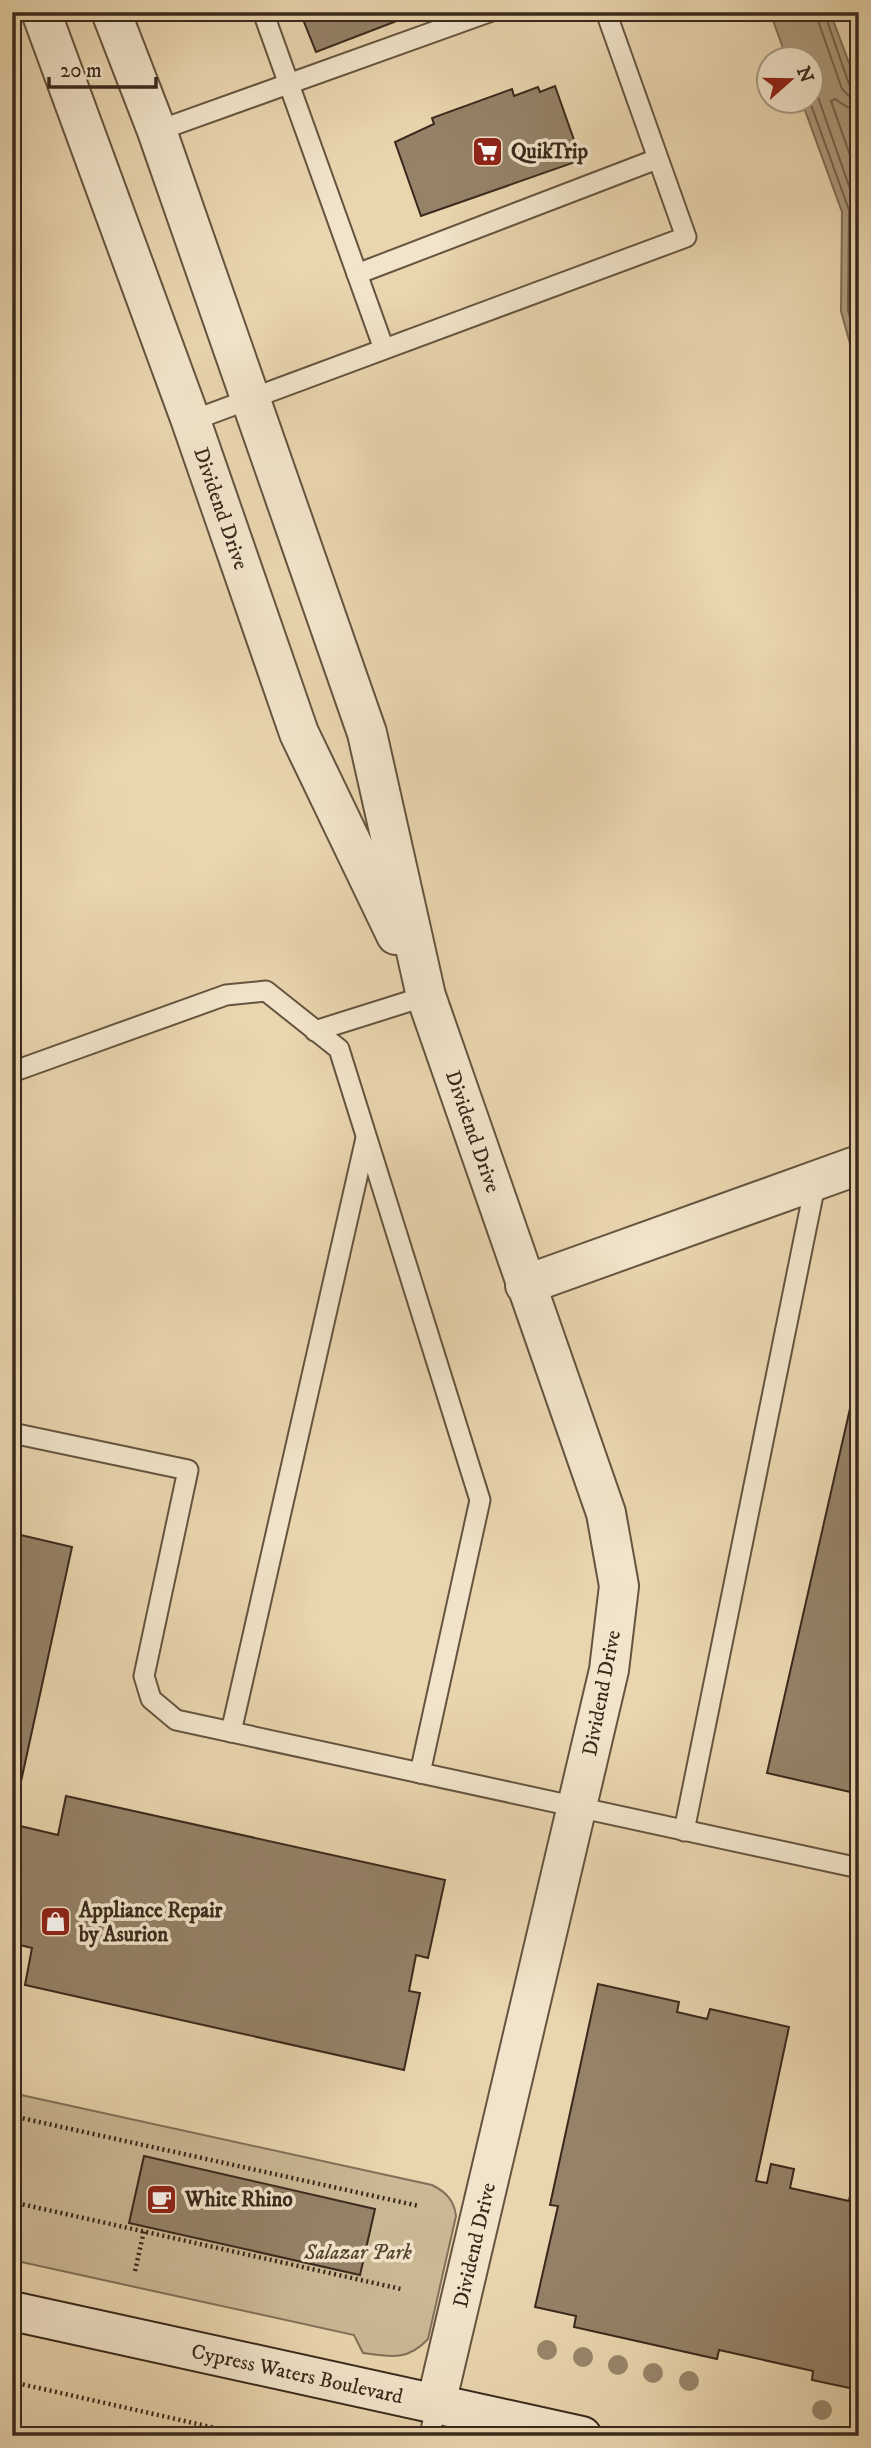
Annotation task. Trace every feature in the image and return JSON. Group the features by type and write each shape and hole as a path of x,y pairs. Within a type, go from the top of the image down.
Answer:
{"street":[{"name":"Dividend Drive","path":"41,12 191,421 299,733 426,996"},
{"name":"Dividend Drive","path":"111,12 158,131 367,733 426,996 606,1513 619,1586 609,1670 433,2420"},
{"path":"525,1285 859,1165"},
{"name":"Cypress Waters Boulevard","path":"12,2311 433,2420 582,2436"}],"lane":[{"path":"263,12 384,349"},
{"path":"158,131 489,12"},
{"path":"191,421 686,237 606,12"},
{"path":"357,274 657,159"},
{"path":"12,1072 226,995 266,991 339,1049 480,1500 420,1773"},
{"path":"315,1031 426,996"},
{"path":"230,1732 366,1137"},
{"path":"684,1831 816,1180"},
{"path":"12,1433 188,1470 144,1676 151,1699 176,1720 859,1868"}],"path":[{"path":"12,2116 419,2207"},
{"path":"12,2202 401,2289"},
{"path":"135,2272 144,2231"},
{"path":"12,2382 250,2436"}],"green space":[{"name":"Salazar Park","path":"12,2093 432,2185 451,2201 456,2216 428,2339 413,2351 398,2356 363,2353 354,2335 12,2260"}],"water":[{"path":"770,12 830,12 859,90 859,376 841,311 842,212 807,116 826,116 826,46 782,46"}],"building":[{"path":"300,12 420,12 316,52"},
{"name":"QuikTrip","path":"555,86 581,160 421,216 395,142 434,124 432,118 512,89 514,96 538,87 540,92"},
{"path":"859,1369 859,1794 767,1773"},
{"path":"12,1533 72,1547 12,1823"},
{"path":"66,1796 445,1880 428,1958 416,1955 409,1991 420,1993 404,2070 25,1985 32,1948 12,1943 12,1824 58,1835"},
{"path":"598,1984 679,2002 677,2012 707,2019 710,2009 789,2027 756,2181 767,2183 771,2164 794,2169 790,2188 849,2201 852,2186 859,2188 859,2390 812,2380 813,2371 719,2350 717,2359 574,2327 576,2316 535,2307 558,2206 550,2205"},
{"path":"144,2156 375,2209 360,2275 129,2223"}],"place":[{"name":"QuikTrip","path":"488,151"},
{"name":"Appliance Repair by Asurion","path":"56,1922"},
{"name":"White Rhino","path":"162,2199"}]}
